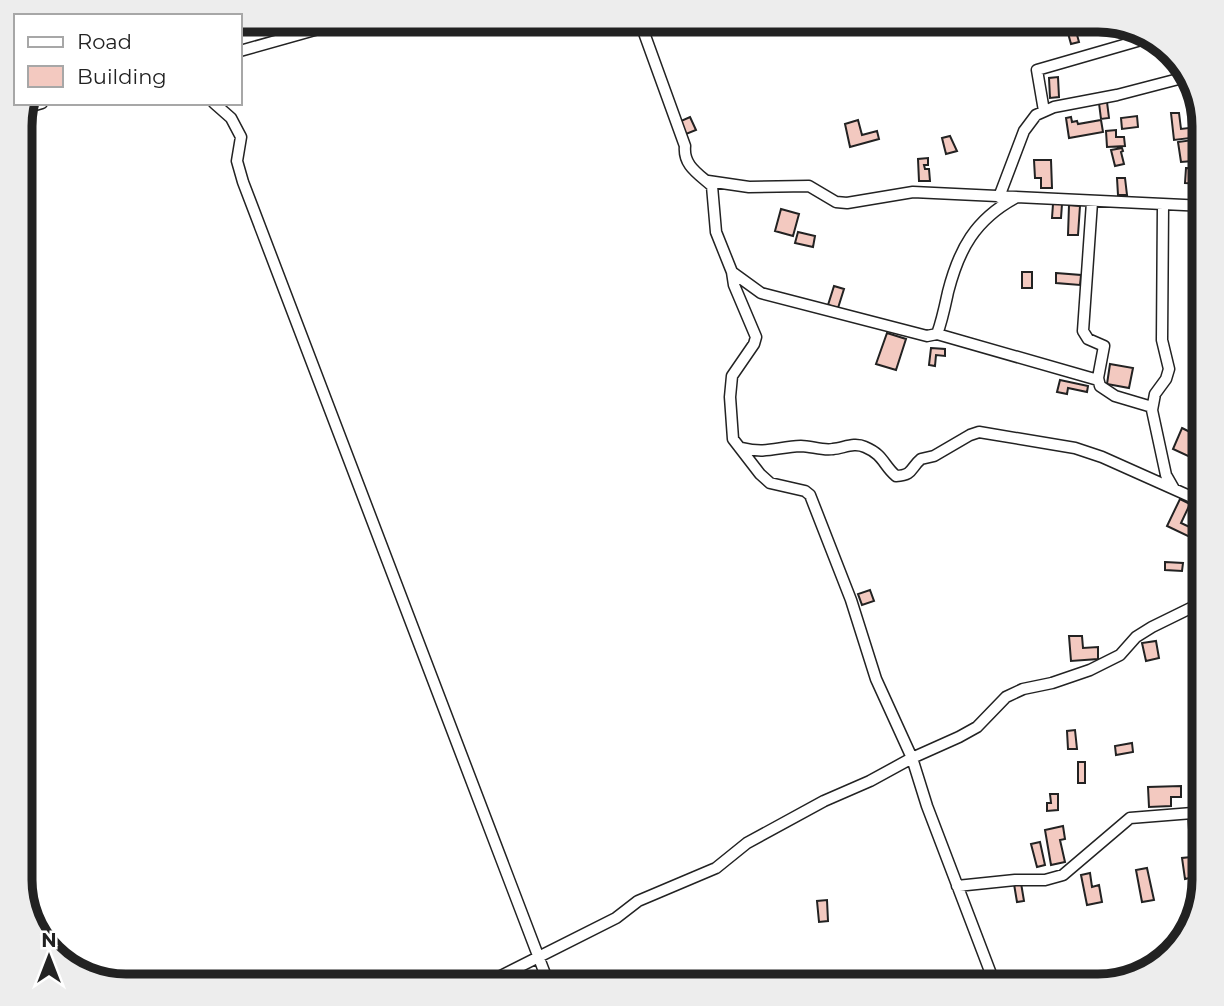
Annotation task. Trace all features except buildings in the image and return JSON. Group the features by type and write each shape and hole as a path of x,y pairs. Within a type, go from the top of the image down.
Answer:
{"street":[{"path":"242,50 308,32"},
{"path":"644,32 685,146 684,155 695,173 712,186 716,232 756,337 732,376 730,397 733,439 770,483 805,491 810,495 851,600 876,679 912,758 991,974"},
{"path":"1044,111 1037,70 1138,41"},
{"path":"999,197 1024,131 1036,115 1180,79"},
{"path":"216,105 231,118 241,137 237,161 243,182 545,974"},
{"path":"707,181 749,187 808,186 836,202 847,203 914,192 1192,205"},
{"path":"937,334 958,262 972,232 995,209 1015,198"},
{"path":"1092,202 1083,331 1088,339 1104,346 1098,380 1100,386 1105,391 1152,407"},
{"path":"1163,205 1162,340 1169,369 1166,379 1155,394 1152,407 1166,475 1175,490"},
{"path":"732,272 761,293 874,320 927,336 937,334 1098,380"},
{"path":"741,448 768,452 801,446 830,450 854,444 862,445 883,459 895,476 904,476 914,469 921,459 934,456 979,432 1075,448 1102,457 1192,497"},
{"path":"503,974 616,918 638,901 716,868 747,842 824,801 977,727 1006,696 1090,670 1120,655 1136,637 1153,626 1192,607"},
{"path":"957,886 1045,880 1063,875 1130,818 1192,812"}]}
